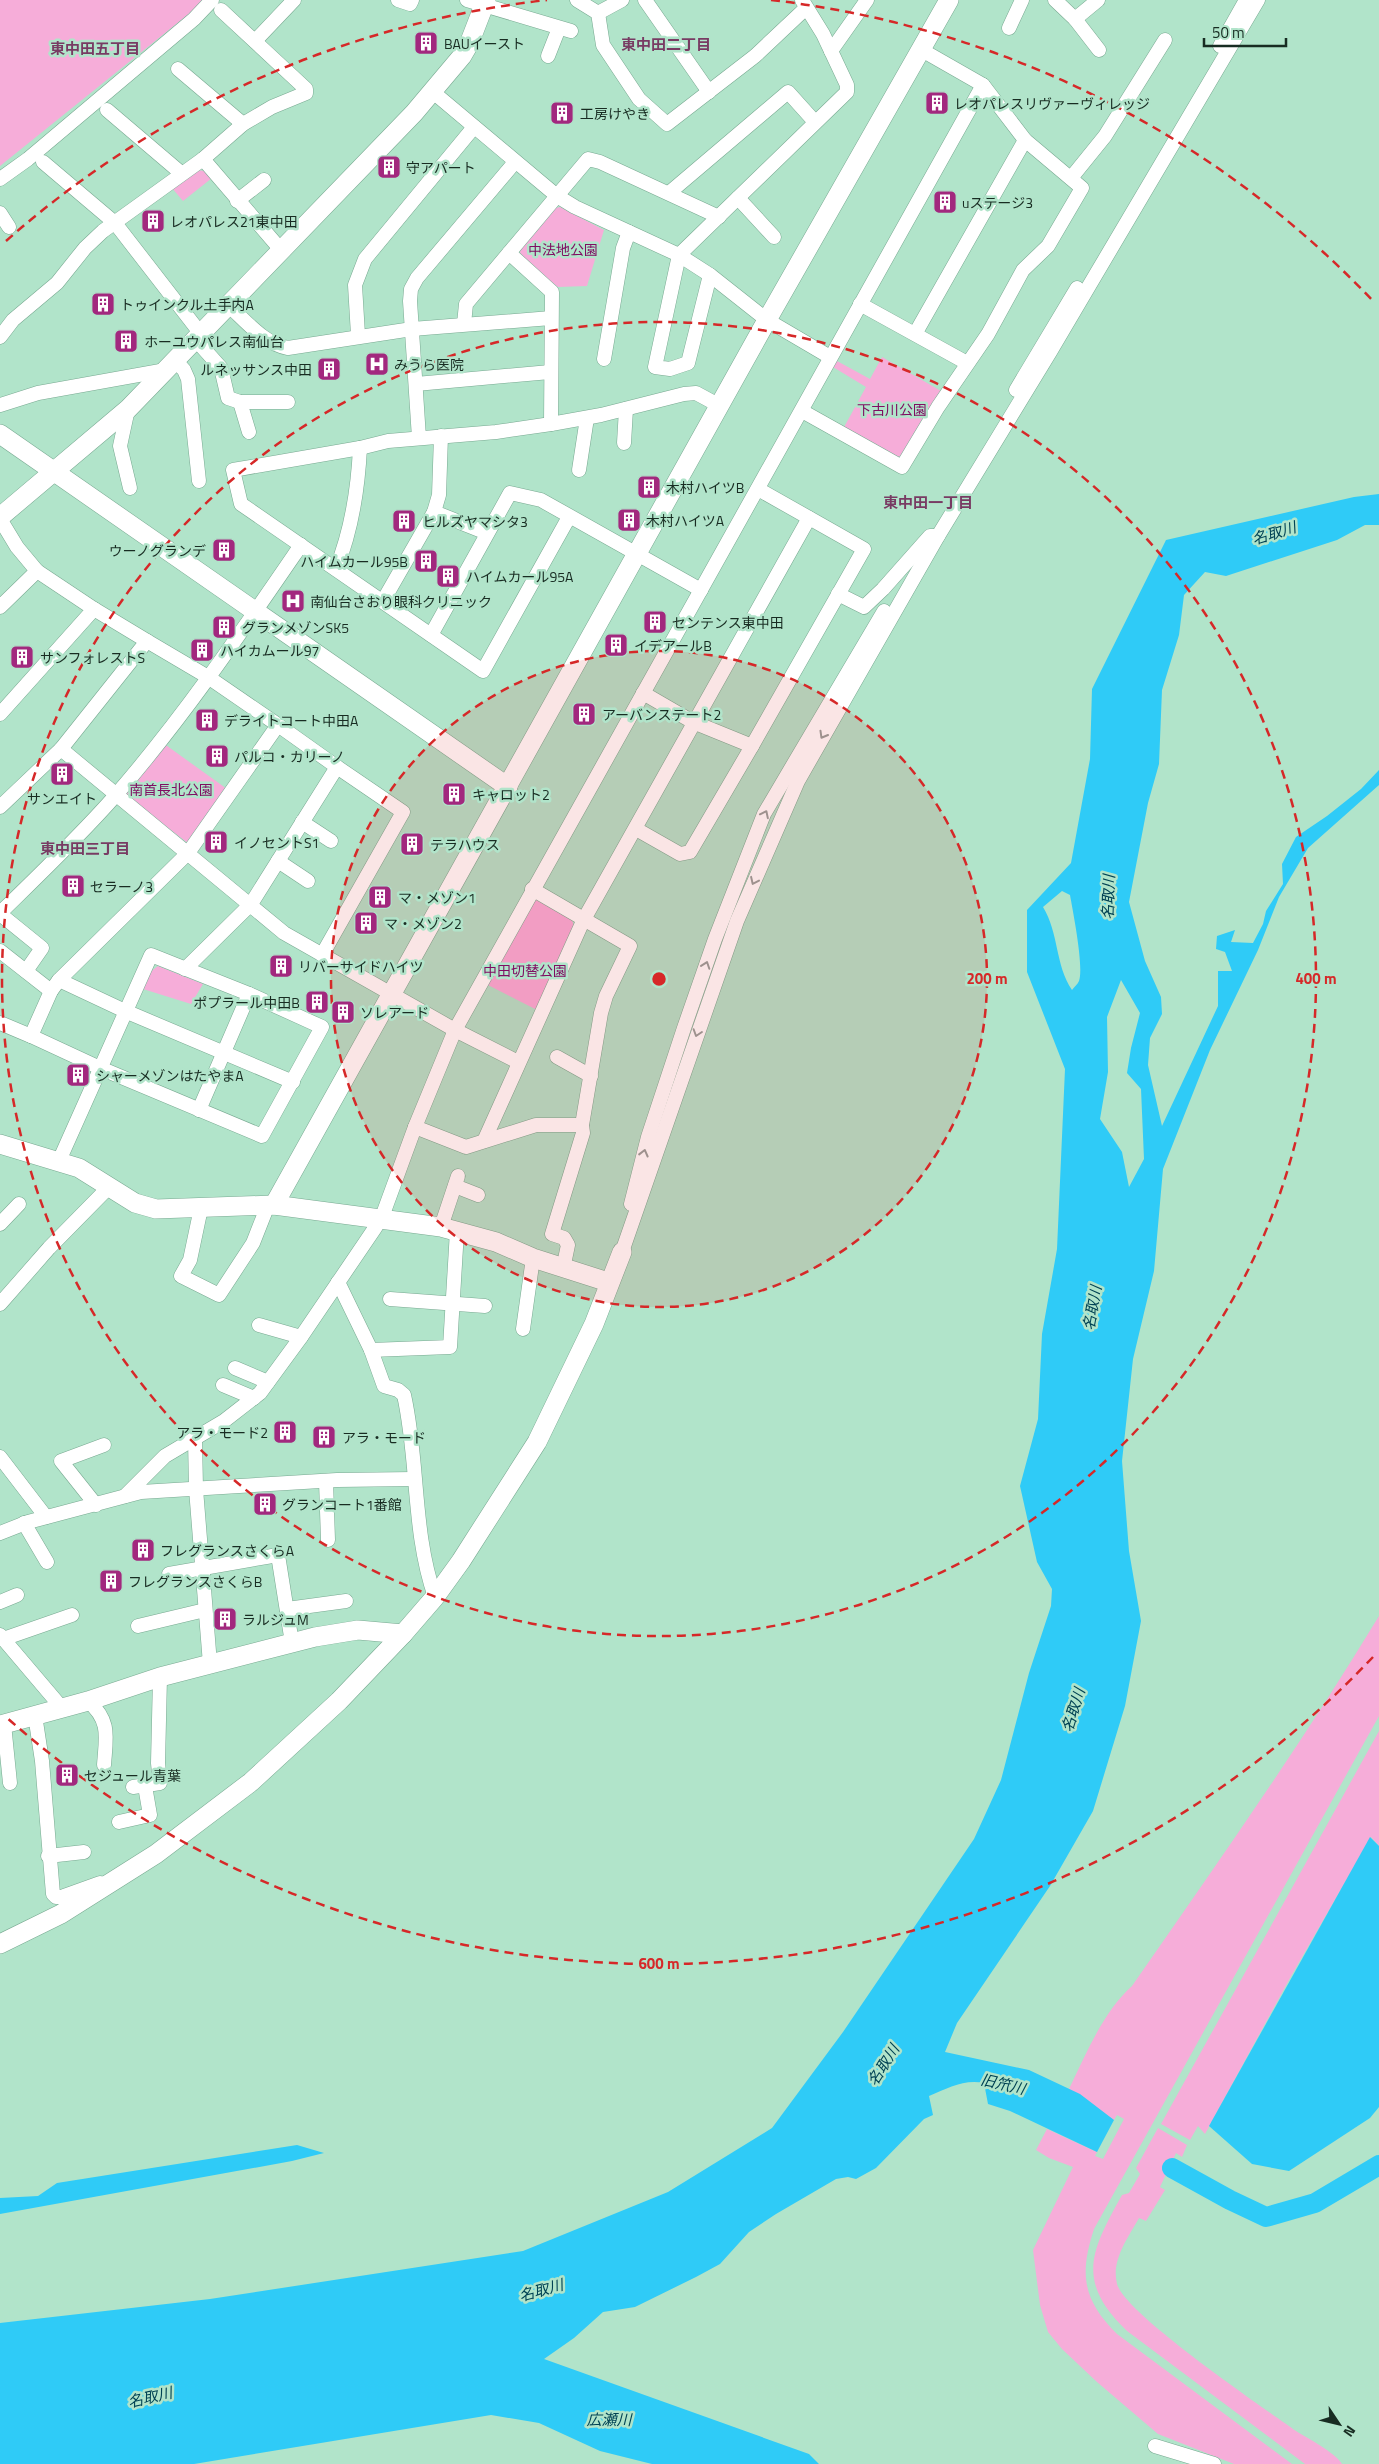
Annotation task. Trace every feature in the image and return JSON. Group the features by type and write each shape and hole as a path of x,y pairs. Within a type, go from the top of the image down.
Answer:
{"street":[{"path":"255,41 294,0"},
{"path":"398,0 410,4 412,0"},
{"path":"577,0 598,13 603,45 639,100 667,124 754,56 804,4 831,51 847,85 847,92 679,254 655,367 670,369 688,364 710,275"},
{"path":"598,13 622,0"},
{"path":"645,0 709,92"},
{"path":"831,51 867,0"},
{"path":"201,1208 190,1260 181,1276 219,1295 253,1244 271,1205 508,787 949,0"},
{"path":"1009,28 1022,0"},
{"path":"1055,0 1075,19 1099,50"},
{"path":"1075,19 1098,0"},
{"path":"0,1944 61,1914 156,1854 250,1782 339,1701 403,1634 435,1597 537,1442 594,1324 608,1282 622,1252 648,1136 715,940 764,814 882,615 930,544 938,536 1050,352 1258,0"},
{"path":"938,536 942,521 972,466 1242,1"},
{"path":"322,955 403,812 208,676 94,609 37,571 17,547 0,518 128,410 432,92 462,56 479,2 565,29 548,56"},
{"path":"0,179 60,132 194,19 216,5 306,89 306,93 272,107 243,124 203,159 114,222 85,248 57,283 13,320 0,337"},
{"path":"1071,178 1105,136 1165,40"},
{"path":"802,411 902,467 967,363 988,334 1023,270 1048,246 1082,188 1025,140 983,85 920,49"},
{"path":"178,69 243,124"},
{"path":"125,1496 165,1456 231,1416 254,1398 301,1337 382,1218 414,1127 455,1030 532,889 802,411 830,357 983,85"},
{"path":"432,92 557,196 575,207 679,254 710,275 768,320 830,357"},
{"path":"669,193 788,92 815,122"},
{"path":"108,110 182,173"},
{"path":"358,335 355,285 365,259 474,127"},
{"path":"915,334 1025,140"},
{"path":"203,159 237,201 281,250"},
{"path":"464,324 466,304 588,159 600,162 719,216"},
{"path":"43,162 114,222 221,368 228,398 240,402 288,402"},
{"path":"419,438 410,301 411,289 417,278 515,162"},
{"path":"237,201 264,180"},
{"path":"738,198 774,237"},
{"path":"0,213 9,227"},
{"path":"604,359 622,248 629,232"},
{"path":"509,254 552,292 551,424"},
{"path":"860,304 967,363"},
{"path":"228,305 267,340 277,346 306,346 358,335 412,328 551,318"},
{"path":"0,405 38,393 171,366 184,370 188,379 199,481"},
{"path":"416,384 550,372"},
{"path":"569,517 483,671 241,504 233,470 360,448 388,440 496,432 588,418 696,393 720,406"},
{"path":"240,402 250,432"},
{"path":"624,443 626,409"},
{"path":"128,410 120,446 130,488"},
{"path":"579,470 588,418"},
{"path":"0,434 508,787"},
{"path":"383,601 434,512 440,495 441,436"},
{"path":"336,569 345,547 351,518 360,448"},
{"path":"636,829 680,854 690,852 864,549 758,489"},
{"path":"431,635 510,493 541,500 701,590"},
{"path":"434,512 487,533"},
{"path":"484,1141 583,921 809,518"},
{"path":"838,594 864,607 883,589 930,536 938,536"},
{"path":"26,971 42,948 0,914 76,839 116,795 208,676 256,611 301,545"},
{"path":"0,607 37,571"},
{"path":"0,714 94,609"},
{"path":"0,807 61,749 147,641"},
{"path":"643,693 694,722 752,746"},
{"path":"31,1036 55,986 188,853 278,725"},
{"path":"61,749 284,933 455,1030 518,1062"},
{"path":"185,969 251,904 337,767"},
{"path":"302,822 331,841"},
{"path":"278,861 308,881"},
{"path":"532,889 583,921 630,946 606,996 582,1125 583,1133 552,1234 564,1238 568,1245 563,1269"},
{"path":"0,951 26,971 55,986 125,1011 294,1082"},
{"path":"0,1023 100,1068 262,1136 294,1082 322,1027 249,994 151,955 125,1011 100,1068 59,1161"},
{"path":"199,1110 249,994"},
{"path":"557,1057 591,1076"},
{"path":"414,1127 466,1147 536,1125 582,1125"},
{"path":"0,1144 79,1168 135,1203 156,1209 271,1205 382,1218 449,1229 496,1242 563,1269 608,1282"},
{"path":"371,1350 450,1348 452,1305 449,1229 456,1181 478,1195"},
{"path":"0,1304 49,1248 108,1187"},
{"path":"0,1224 19,1204"},
{"path":"523,1329 533,1258"},
{"path":"338,1282 371,1350 384,1386 398,1390 404,1395 410,1428 414,1479 426,1572 435,1597"},
{"path":"390,1299 485,1306"},
{"path":"259,1325 301,1337"},
{"path":"235,1368 268,1382"},
{"path":"222,1384 254,1398"},
{"path":"195,1438 196,1488 210,1664"},
{"path":"96,1505 61,1461 104,1445"},
{"path":"0,1457 46,1517"},
{"path":"0,1533 24,1523 141,1492 326,1481 414,1479"},
{"path":"326,1481 328,1540"},
{"path":"24,1523 46,1562"},
{"path":"168,1574 278,1555 292,1643"},
{"path":"0,1602 17,1595"},
{"path":"286,1609 346,1601"},
{"path":"138,1626 205,1610"},
{"path":"62,1708 1,1637 72,1615"},
{"path":"10,1784 2,1724 88,1701 210,1664 292,1643 358,1630 403,1634"},
{"path":"127,1824 150,1815 139,1786 160,1783 158,1763 160,1678"},
{"path":"88,1701 100,1712 106,1727 104,1765"},
{"path":"35,1715 42,1761 48,1856 53,1894 56,1897 100,1883 108,1884"},
{"path":"48,1856 84,1852"},
{"path":"1155,2446 1214,2464"}],"green space":[{"path":"0,0 206,0 0,166"},
{"path":"195,170 205,171 212,178 183,201 172,188"},
{"name":"中法地公園","path":"560,207 604,230 587,286 558,287 521,259 520,250 548,210"},
{"name":"下古川公園","path":"882,357 941,391 903,455 896,458 843,429 866,387 833,367 837,361 870,379"},
{"name":"南首長北公園","path":"163,743 227,789 189,844 124,794"},
{"name":"中田切替公園","path":"538,899 571,918 575,928 537,1010 486,984 530,905"},
{"path":"158,966 203,984 191,1004 143,989 149,973"},
{"path":"1379,1616 1379,1716 1094,2229 1086,2260 1087,2286 1091,2298 1097,2310 1117,2334 1292,2464 1234,2464 1158,2434 1097,2382 1062,2349 1048,2332 1040,2305 1033,2250 1073,2167 1049,2158 1036,2150 1047,2129 1097,2152 1095,2156 1103,2159 1124,2119 1117,2115 1114,2120 1069,2089 1089,2048 1112,2008 1132,1986 1258,1803 1320,1710"},
{"path":"1379,1731 1379,1846 1371,1837 1290,1978 1205,2134 1198,2126 1190,2140 1161,2124"},
{"path":"1158,2128 1187,2145 1182,2157 1176,2153 1160,2187 1165,2190 1146,2221 1139,2218 1126,2241 1116,2266 1117,2284 1126,2298 1169,2338 1256,2403 1328,2451 1342,2464 1305,2464 1127,2331 1100,2297 1094,2281 1093,2265 1096,2249 1102,2233 1122,2195 1129,2193 1140,2174 1136,2168"}],"water":[{"path":"1379,494 1379,525 1365,525 1337,540 1226,576 1205,572 1184,595 1179,635 1162,690 1159,764 1148,803 1129,902 1145,961 1161,997 1162,1014 1150,1038 1148,1065 1162,1126 1218,1006 1218,971 1232,971 1225,952 1216,949 1217,936 1235,930 1231,942 1253,943 1263,924 1266,911 1283,884 1282,864 1296,837 1327,816 1361,789 1379,770 1379,785 1308,848 1279,897 1258,950 1210,1050 1163,1169 1154,1271 1133,1359 1122,1461 1129,1551 1141,1621 1125,1706 1093,1811 1050,1886 957,2023 945,2052 1029,2070 1080,2094 1114,2120 1097,2152 1010,2111 988,2104 984,2083 970,2082 949,2087 929,2096 933,2115 924,2119 876,2168 856,2179 848,2177 836,2179 776,2214 749,2232 720,2264 696,2277 635,2307 603,2312 574,2338 544,2359 809,2454 819,2464 652,2464 600,2451 539,2423 491,2415 194,2464 0,2464 0,2323 210,2299 523,2251 668,2192 772,2128 843,2032 974,1839 1001,1780 1029,1673 1051,1606 1052,1589 1037,1562 1020,1486 1038,1419 1042,1334 1057,1249 1065,1069 1027,972 1027,910 1071,863 1090,759 1092,689 1166,540 1354,497","holes":["1062,891 1070,895 1079,952 1079,981 1072,990 1063,970 1052,927 1043,907","1121,980 1140,1013 1127,1073 1141,1089 1144,1159 1129,1187 1122,1152 1100,1119 1108,1072 1107,1017"]},
{"path":"1370,1837 1379,1846 1379,2107 1370,2118 1289,2171 1252,2164 1209,2126"},
{"path":"297,2145 324,2153 292,2161 0,2214 0,2198 38,2196 57,2183"}],"waterway":[{"name":"旧笊川","path":"1172,2168 1230,2200 1266,2217 1315,2203 1379,2165"}],"place":[{"name":"BAUイースト","path":"426,43"},
{"name":"レオパレスリヴァーヴィレッジ","path":"937,103"},
{"name":"工房けやき","path":"562,113"},
{"name":"守アパート","path":"389,167"},
{"name":"uステージ3","path":"945,202"},
{"name":"レオパレス21東中田","path":"153,221"},
{"name":"トゥインクル土手内A","path":"103,304"},
{"name":"ホーユウパレス南仙台","path":"126,341"},
{"name":"みうら医院","path":"377,364"},
{"name":"ルネッサンス中田","path":"329,369"},
{"name":"木村ハイツB","path":"649,487"},
{"name":"木村ハイツA","path":"629,520"},
{"name":"ヒルズヤマシタ3","path":"404,521"},
{"name":"ウーノグランデ","path":"224,550"},
{"name":"ハイムカール95B","path":"426,561"},
{"name":"ハイムカール95A","path":"448,576"},
{"name":"南仙台さおり眼科クリニック","path":"293,601"},
{"name":"センテンス東中田","path":"655,622"},
{"name":"グランメゾンSK5","path":"224,627"},
{"name":"イデアールB","path":"616,645"},
{"name":"ハイカムール97","path":"202,650"},
{"name":"サンフォレストS","path":"22,657"},
{"name":"アーバンステート2","path":"584,714"},
{"name":"デライトコート中田A","path":"207,720"},
{"name":"パルコ・カリーノ","path":"217,756"},
{"name":"サンエイト","path":"62,774"},
{"name":"キャロット2","path":"454,794"},
{"name":"イノセントS1","path":"216,842"},
{"name":"テラハウス","path":"412,844"},
{"name":"セラーノ3","path":"73,886"},
{"name":"マ・メゾン1","path":"380,897"},
{"name":"マ・メゾン2","path":"366,923"},
{"name":"リバーサイドハイツ","path":"281,966"},
{"name":"ポプラール中田B","path":"317,1002"},
{"name":"ソレアード","path":"343,1012"},
{"name":"シャーメゾンはたやまA","path":"78,1075"},
{"name":"アラ・モード2","path":"285,1432"},
{"name":"アラ・モード","path":"324,1437"},
{"name":"グランコート1番館","path":"265,1504"},
{"name":"フレグランスさくらA","path":"143,1550"},
{"name":"フレグランスさくらB","path":"111,1581"},
{"name":"ラルジュM","path":"225,1619"},
{"name":"セジュール青葉","path":"67,1775"}],"district":[{"name":"東中田二丁目","path":"666,44"},
{"name":"東中田五丁目","path":"95,48"},
{"name":"東中田一丁目","path":"928,502"},
{"name":"東中田三丁目","path":"85,848"}],"water label":[{"name":"名取川","path":"1274,533"},
{"name":"名取川","path":"1108,897"},
{"name":"名取川","path":"1092,1308"},
{"name":"名取川","path":"1073,1710"},
{"name":"名取川","path":"883,2065"},
{"name":"名取川","path":"541,2290"},
{"name":"名取川","path":"150,2397"},
{"name":"広瀬川","path":"609,2419"}]}
